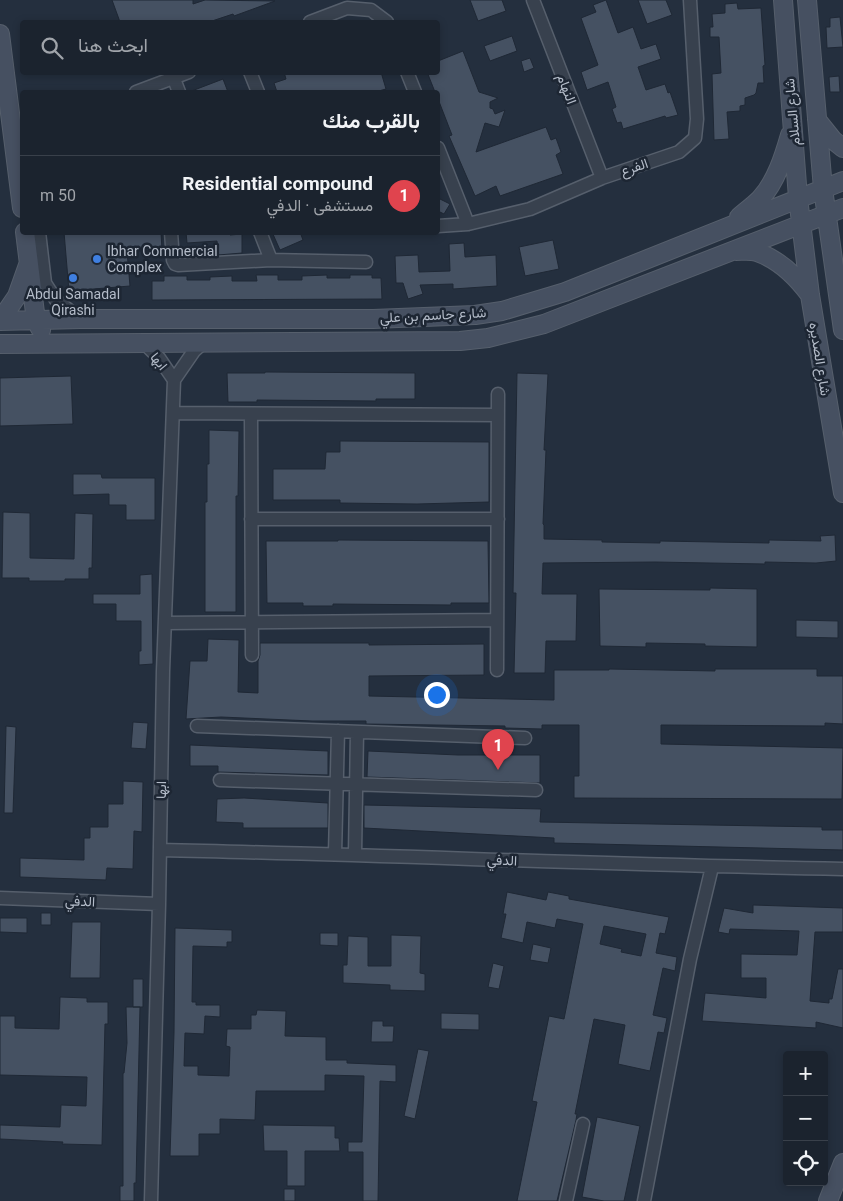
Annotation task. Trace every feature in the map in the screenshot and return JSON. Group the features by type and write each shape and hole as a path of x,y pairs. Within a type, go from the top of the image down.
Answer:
{"street":[{"name":"النهام","path":"533,0 602,178"},
{"name":"الفرع","path":"440,226 468,224 530,209 602,178 679,152 695,138 697,119 690,0"},
{"name":"شارع السلام","path":"783,0 798,198 802,224"},
{"name":"شارع السلام","path":"810,4 822,189 826,215"},
{"path":"315,20 347,8 371,10 384,20"},
{"path":"0,34 4,82 18,130 20,169"},
{"path":"142,90 183,75"},
{"path":"251,75 257,90"},
{"path":"408,75 414,90"},
{"path":"174,79 178,90"},
{"path":"817,120 833,140 843,148"},
{"path":"725,228 760,198 774,178 786,150 793,124"},
{"path":"440,153 468,224"},
{"name":"شارع جاسم بن علي","path":"0,321 80,319 373,319 475,315 525,305 565,292 798,198 843,182"},
{"name":"شارع جاسم بن علي","path":"0,344 460,341 488,338 544,324 843,208"},
{"name":"شارع الصديره","path":"826,215 843,330"},
{"name":"شارع الصديره","path":"802,224 810,295 843,493"},
{"path":"25,235 36,321 42,333 51,344"},
{"path":"39,235 45,283 56,300 80,319"},
{"path":"171,235 173,260 178,265 271,260 366,262"},
{"path":"261,235 271,260"},
{"path":"731,251 756,252 780,263 801,283 810,295"},
{"path":"835,276 843,255"},
{"path":"0,321 17,296 29,262"},
{"name":"ابها","path":"144,343 159,358 174,380"},
{"name":"ابها","path":"151,1201 165,623 174,380 194,351 203,343"},
{"path":"497,670 498,394"},
{"path":"173,413 498,415"},
{"path":"251,414 252,655"},
{"path":"252,519 498,519"},
{"path":"165,623 497,620"},
{"path":"197,726 525,738"},
{"path":"335,854 338,731"},
{"path":"355,854 357,732"},
{"path":"220,780 536,790"},
{"name":"الدفي","path":"160,850 355,854 712,867 843,869"},
{"path":"644,1201 690,959 712,867"},
{"name":"الدفي","path":"0,898 159,904"},
{"path":"566,1201 583,1124"},
{"path":"828,1201 843,1163"}],"building":[{"path":"112,0 193,0 193,4 205,0 275,1 234,16 233,14 215,20 119,20"},
{"path":"470,0 502,0 506,11 478,21"},
{"path":"606,0 618,33 633,27 641,49 656,44 661,59 638,67 646,90 665,84 668,93 670,92 678,115 666,118 665,116 623,129 621,122 617,123 612,109 616,107 608,82 587,90 581,72 598,65 581,18 596,12 593,5"},
{"path":"638,0 666,0 672,15 647,24"},
{"path":"737,3 738,9 761,8 765,65 763,66 764,83 758,83 756,93 745,98 745,105 740,106 740,111 727,112 729,139 714,140 712,74 721,73 719,37 710,37 710,27 713,27 712,14 725,13 725,4"},
{"path":"840,17 843,47 827,48 826,27 830,27 830,18"},
{"path":"512,36 517,51 490,61 484,46"},
{"path":"463,51 479,92 498,98 490,102 490,108 493,109 495,114 505,110 499,127 485,123 476,152 546,127 551,140 556,138 561,152 556,155 563,174 500,196 496,186 475,196 449,136 452,135 440,104 440,90 434,90 428,75 440,75 440,60"},
{"path":"530,58 534,68 524,72 521,61"},
{"path":"285,75 382,75 386,89 276,90 274,83 286,79"},
{"path":"839,76 840,92 830,92 829,77"},
{"path":"223,79 227,90 194,90"},
{"path":"440,199 450,204 444,214 440,212"},
{"name":"Ibhar Commercial Complex","path":"64,235 161,235 162,250 127,251 130,286 69,291"},
{"path":"186,235 242,235 242,253 218,255 217,241 187,243"},
{"path":"273,235 301,235 303,240 280,250"},
{"path":"553,240 559,269 525,276 519,247"},
{"path":"464,243 465,257 496,255 497,286 453,289 453,284 420,285 423,294 408,299 403,283 396,283 395,256 418,255 419,272 450,271 449,244"},
{"path":"256,275 278,275 278,280 302,280 302,276 327,275 327,278 350,278 350,275 372,275 372,278 381,278 382,299 152,300 152,281 164,281 164,276 187,276 187,280 210,280 210,277 232,276 232,281 257,281"},
{"path":"227,373 415,373 415,399 376,399 376,401 257,400 257,402 228,402"},
{"path":"517,373 548,374 544,450 546,450 544,539 602,540 602,542 769,543 769,540 821,541 820,536 835,535 836,561 816,563 765,562 765,564 655,562 543,563 542,594 577,594 576,641 546,641 545,673 514,673 516,593 513,593"},
{"path":"71,376 73,424 0,426 0,378"},
{"path":"209,430 239,431 238,496 236,496 236,612 205,612 205,502 207,502"},
{"path":"340,441 489,442 489,502 417,504 340,503 340,500 273,500 273,469 325,469 326,452 340,452"},
{"path":"73,474 101,474 102,478 155,478 155,520 126,520 126,505 109,505 109,494 73,495"},
{"path":"3,512 30,513 30,558 74,559 75,513 93,514 92,568 89,568 89,579 29,581 29,578 2,578"},
{"path":"266,541 488,541 489,603 451,603 451,605 333,604 333,606 303,606 303,603 267,603"},
{"path":"152,574 153,664 139,665 141,621 116,621 116,604 93,604 93,594 140,594 140,575"},
{"path":"710,588 757,589 757,647 646,643 646,647 600,646 599,589 710,590"},
{"path":"796,620 838,621 838,638 796,637"},
{"path":"208,639 239,640 238,692 258,693 260,643 369,643 369,645 484,644 484,675 369,676 369,696 554,700 554,670 715,671 715,669 817,669 817,676 843,676 843,724 825,723 825,726 661,725 661,744 843,748 842,799 574,798 574,776 579,776 579,725 542,725 542,729 505,728 505,726 366,724 366,721 221,717 186,719 190,661 207,661"},
{"path":"133,722 148,723 146,749 131,748"},
{"path":"6,726 16,727 13,813 4,813"},
{"path":"190,745 328,751 328,775 218,772 218,766 190,766"},
{"path":"368,751 458,755 540,755 540,783 367,777"},
{"path":"123,781 143,782 142,832 134,831 133,869 107,868 106,880 20,877 20,858 84,860 84,838 90,838 90,827 108,827 108,804 123,804"},
{"path":"244,798 328,803 328,828 243,828 243,823 216,822 217,799"},
{"path":"364,805 541,809 540,822 822,827 822,830 843,830 843,850 554,843 554,838 364,828"},
{"path":"507,892 546,900 548,892 569,896 569,899 669,917 665,934 660,933 656,953 677,957 675,971 663,968 653,1015 667,1018 664,1033 658,1032 650,1071 618,1064 625,1025 594,1019 575,1114 577,1114 576,1120 557,1201 517,1201 537,1102 532,1101 549,1016 564,1019 583,924 557,919 555,928 527,922 523,943 501,938 506,914 503,914","holes":["604,926 646,934 641,956 621,952 622,949 600,944"]},
{"path":"753,905 843,908 843,932 815,932 810,1001 829,1003 829,999 832,999 838,969 843,969 843,1028 816,1022 816,1028 702,1021 705,993 766,998 766,978 741,978 741,954 797,955 799,931 730,929 729,934 718,932 724,908 753,913"},
{"path":"41,913 51,913 51,925 41,925"},
{"path":"0,918 27,918 27,933 0,932"},
{"path":"72,922 101,922 100,978 70,978"},
{"path":"175,928 232,930 232,942 227,942 227,947 193,946 192,1002 196,1002 196,1005 220,1005 220,1017 205,1016 204,1034 185,1033 184,1066 198,1066 198,1075 229,1076 230,1047 226,1046 227,1029 251,1029 251,1015 256,1015 257,1010 286,1011 285,1036 326,1037 326,1060 396,1065 396,1082 380,1081 378,1201 363,1201 363,1152 348,1152 348,1142 362,1142 364,1076 325,1075 325,1091 256,1091 255,1120 220,1119 220,1134 199,1134 199,1156 170,1156"},
{"path":"320,933 338,933 338,946 320,945"},
{"path":"391,935 421,936 420,973 425,974 425,991 390,990 390,985 343,983 343,965 347,965 348,936 368,937 368,966 391,966"},
{"path":"533,944 551,948 548,963 530,960"},
{"path":"493,963 504,966 499,989 488,987"},
{"path":"133,979 143,979 143,1007 133,1007"},
{"path":"60,997 87,998 87,1002 108,1002 108,1024 105,1024 102,1145 0,1139 0,1125 60,1127 61,1105 86,1106 87,1077 0,1075 0,1016 15,1016 15,1028 59,1029"},
{"path":"126,1007 140,1007 134,1201 120,1201 120,1186 123,1186 123,1073 127,1043"},
{"path":"441,1013 479,1014 479,1030 441,1029"},
{"path":"372,1021 383,1021 383,1026 394,1026 393,1042 371,1042"},
{"path":"418,1049 429,1051 415,1119 404,1116"},
{"path":"597,1117 640,1126 624,1201 604,1201 582,1197"},
{"path":"263,1125 335,1126 335,1138 339,1138 340,1151 305,1151 305,1186 287,1186 287,1151 264,1151"},
{"path":"284,1189 295,1189 295,1201 284,1201"}],"place":[{"name":"Ibhar Commercial Complex","path":"97,259"},
{"name":"Abdul Samadal Qirashi","path":"73,278"},
{"name":"Residential compound","path":"498,770"}]}
